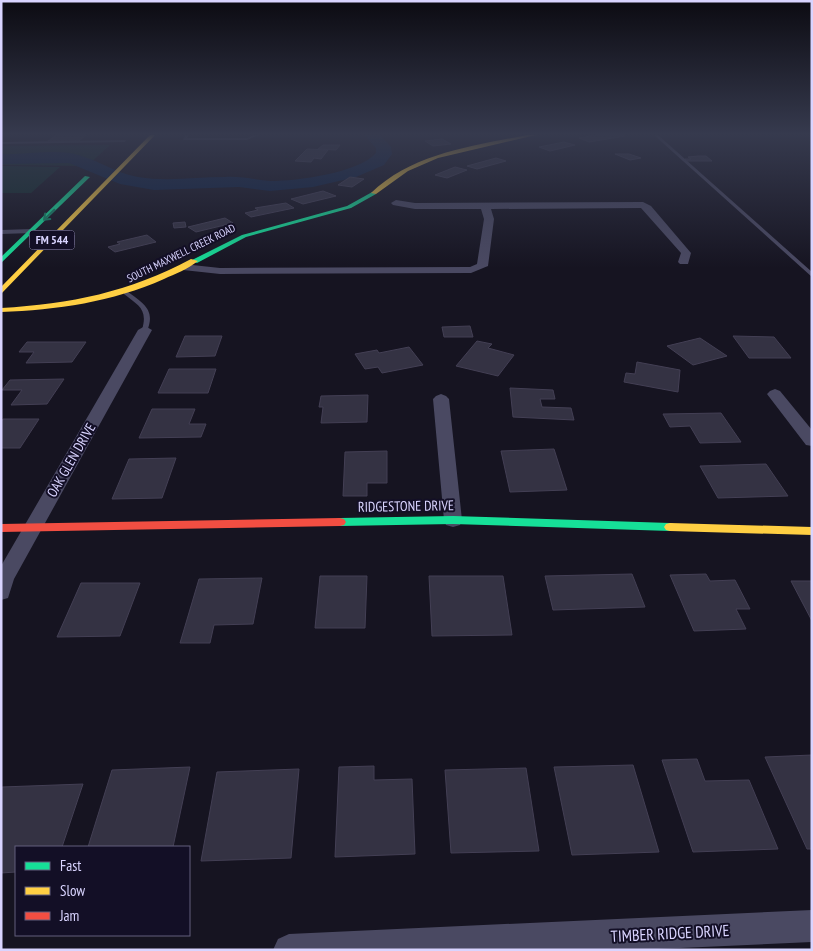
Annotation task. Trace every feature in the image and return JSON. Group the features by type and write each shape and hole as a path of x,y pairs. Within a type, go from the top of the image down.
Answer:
{"street":[{"name":"FM 544","path":"1,261 85,179"},
{"name":"FM 544","path":"1,292 110,179"},
{"name":"SOUTH MAXWELL CREEK ROAD","path":"1,310 49,308 126,293 182,267 228,242 246,235 352,206 370,196 391,179"},
{"path":"396,203 415,206 643,205 648,208 686,253 684,262"},
{"path":"182,267 220,272 471,270 482,266 488,219 485,206"},
{"name":"OAK GLEN DRIVE","path":"1,592 4,579 145,330"},
{"path":"775,394 812,441"},
{"path":"441,398 453,520"},
{"name":"RIDGESTONE DRIVE","path":"1,528 453,520 812,531"},
{"name":"TIMBER RIDGE DRIVE","path":"289,950 812,926"}],"lane":[{"path":"703,179 812,274"},
{"path":"1,232 32,231"},
{"path":"126,293 146,310 149,320 145,330"}],"green space":[{"path":"1,179 46,179 31,193 1,193"}],"building":[{"path":"346,179 363,179 352,187 338,185"},
{"path":"323,191 336,196 303,204 291,199"},
{"path":"286,203 294,208 251,217 245,213 258,210 255,208"},
{"path":"225,218 233,223 196,232 188,227"},
{"path":"185,222 186,227 174,228 173,223"},
{"path":"147,235 156,242 115,252 108,247 120,244 117,242"},
{"path":"470,326 473,337 444,337 442,327"},
{"path":"185,336 222,336 215,356 176,357"},
{"path":"733,336 774,337 791,358 749,358"},
{"path":"700,338 727,356 693,365 667,346"},
{"path":"477,341 492,344 488,348 514,355 498,376 456,366"},
{"path":"27,342 86,342 72,362 26,363 34,352 19,352"},
{"path":"409,347 423,365 382,373 378,367 365,369 355,354 377,350 379,353"},
{"path":"637,362 680,370 678,392 624,382 626,373 635,374"},
{"path":"169,369 216,369 208,393 158,393"},
{"path":"64,379 47,404 11,405 22,390 2,390 10,380"},
{"path":"510,388 553,390 555,399 540,399 542,407 571,408 574,420 513,417"},
{"path":"368,395 367,422 321,423 323,407 319,407 321,396"},
{"path":"152,409 195,409 189,424 206,424 201,437 139,438"},
{"path":"721,413 741,442 700,443 690,426 670,427 663,414"},
{"path":"3,419 39,419 20,448 1,448 1,422"},
{"path":"554,449 567,490 510,492 501,451"},
{"path":"387,451 387,483 367,483 367,496 343,496 345,452"},
{"path":"176,458 162,498 112,499 129,459"},
{"path":"766,464 788,496 718,498 700,466"},
{"path":"632,574 645,607 553,610 545,576"},
{"path":"706,574 710,581 735,580 750,609 736,609 746,629 694,631 670,575"},
{"path":"320,576 367,576 365,628 315,628"},
{"path":"429,576 503,576 512,635 432,636"},
{"path":"262,578 253,624 214,625 210,643 180,643 199,579"},
{"path":"791,581 812,581 812,621"},
{"path":"81,583 140,583 120,636 57,637"},
{"path":"812,755 812,849 807,849 765,757"},
{"path":"697,759 705,781 749,780 778,849 693,852 662,760"},
{"path":"633,765 659,852 572,855 554,767"},
{"path":"374,766 374,780 412,779 415,854 335,857 339,767"},
{"path":"190,767 173,846 88,846 112,770"},
{"path":"526,768 539,851 451,853 445,770"},
{"path":"299,769 291,858 201,861 217,772"},
{"path":"83,784 62,846 15,846 15,872 1,873 2,787"}],"waterway":[{"path":"124,179 140,183 168,185 247,182 270,186 325,179"}],"traffic: fast":[{"path":"1,261 85,179"},
{"path":"194,261 244,236 349,207 374,193"},
{"path":"340,522 453,520 670,527"}],"traffic: slow":[{"path":"1,292 110,179"},
{"path":"374,193 393,179"},
{"path":"1,310 76,303 100,298 148,283 194,261"},
{"path":"670,527 812,531"}],"traffic: jam":[{"path":"1,528 340,522"}]}
